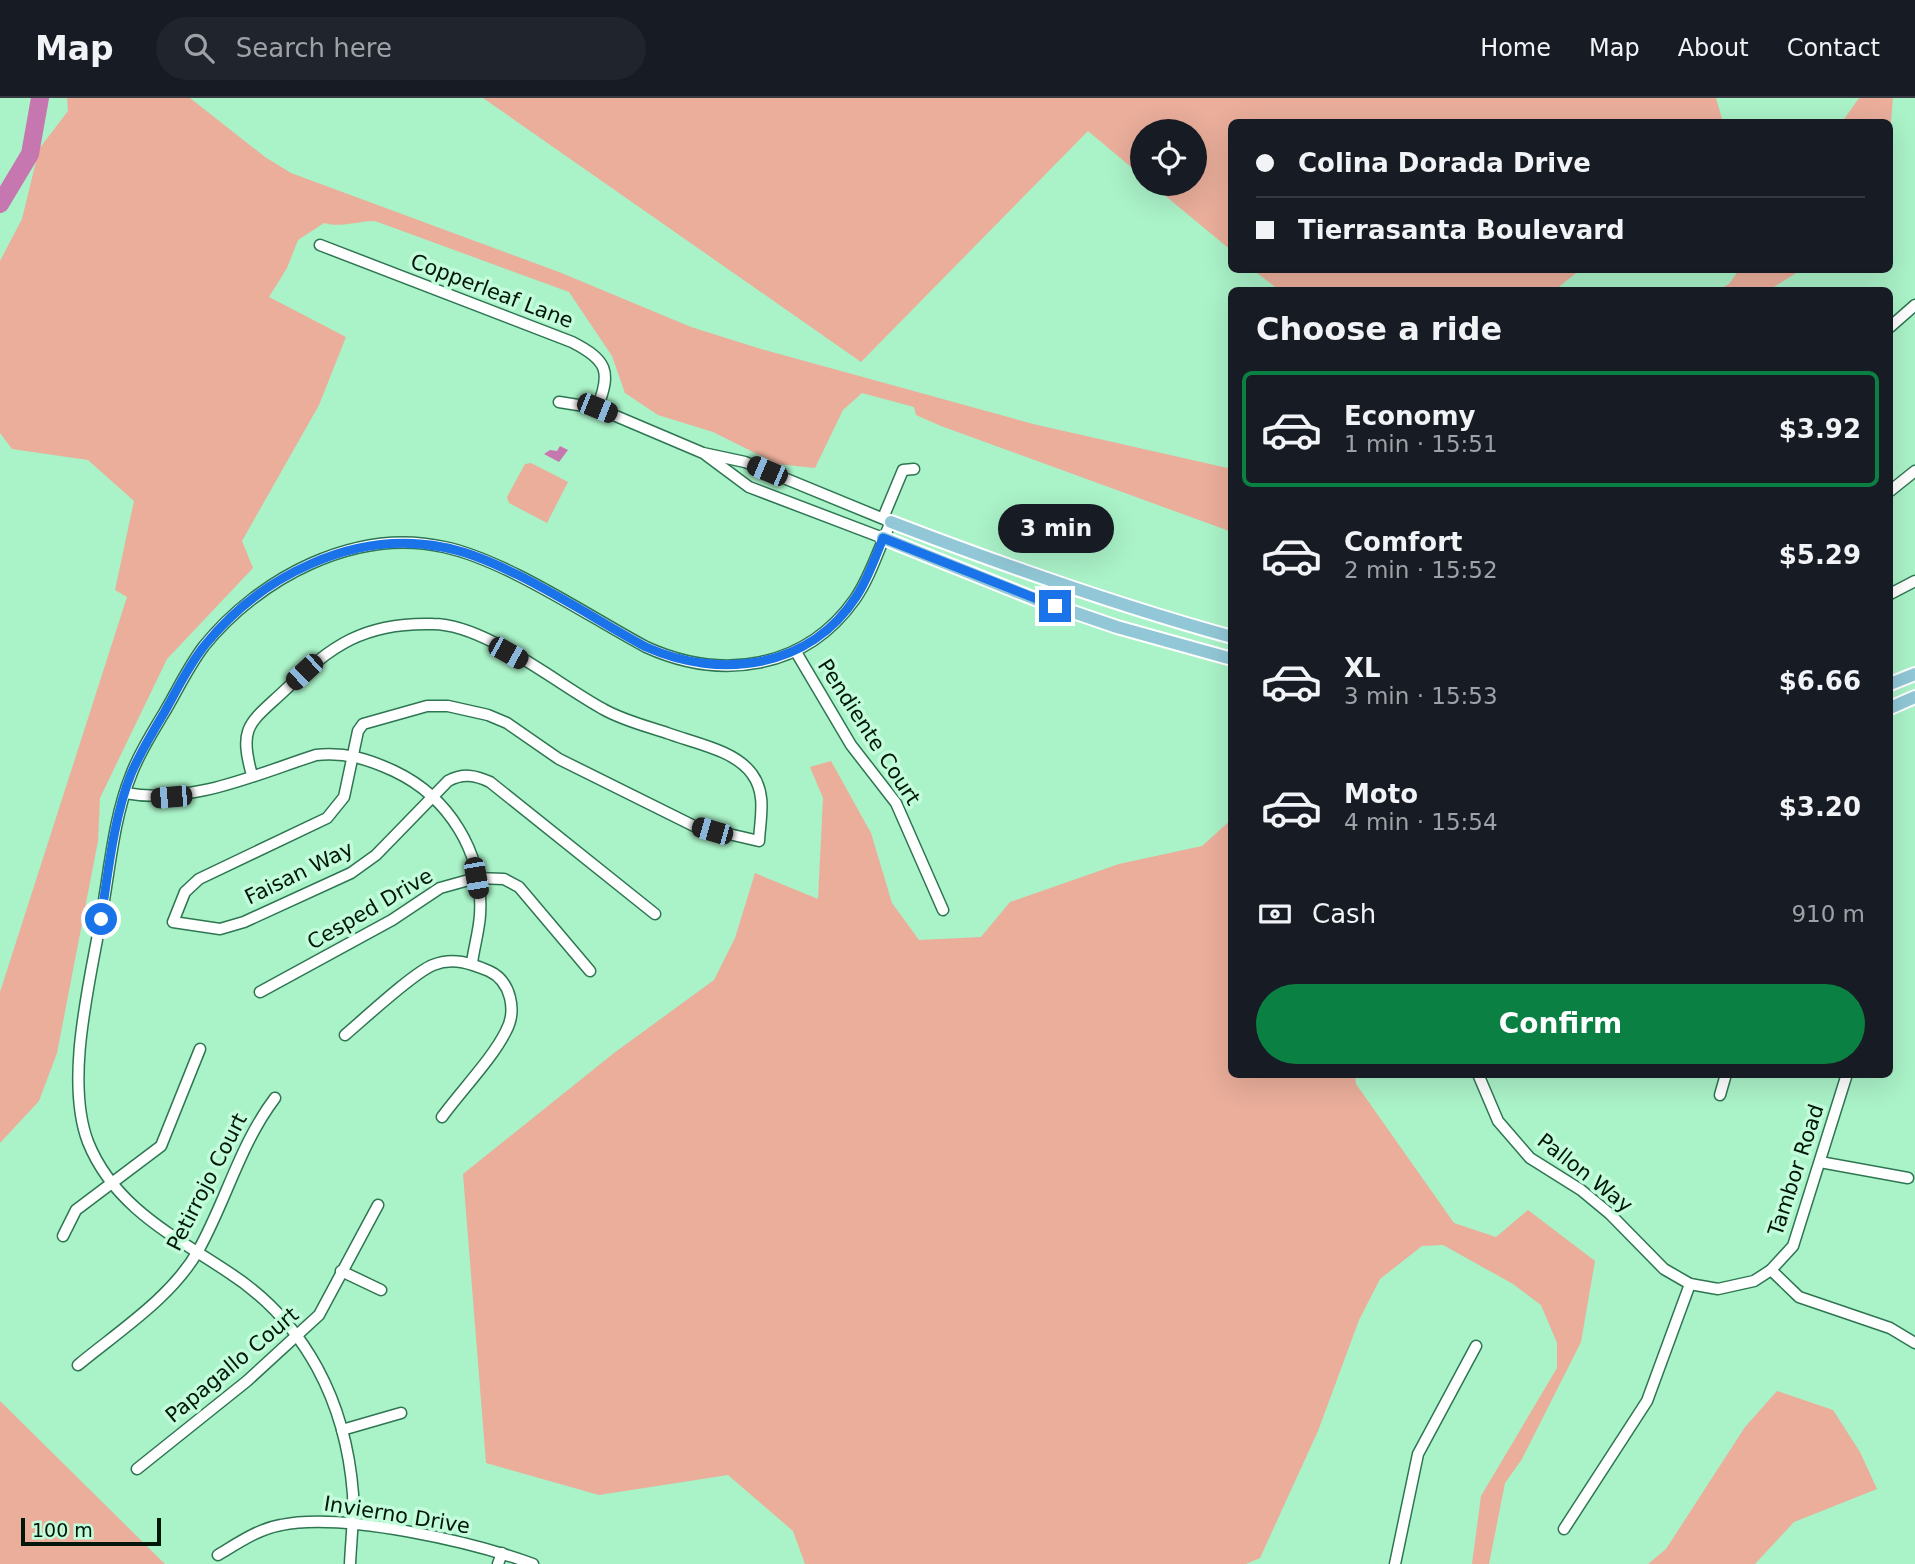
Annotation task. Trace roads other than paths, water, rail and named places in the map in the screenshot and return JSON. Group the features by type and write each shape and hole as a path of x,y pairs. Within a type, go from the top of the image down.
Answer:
{"main road":[{"path":"887,520 1065,587 1228,636"},
{"path":"883,538 1035,599 1117,627 1228,658"},
{"path":"1893,683 1915,674"},
{"path":"1893,707 1915,697"}],"street":[{"name":"Copperleaf Lane","path":"320,245 593,352 605,368 606,385 597,408"},
{"path":"1893,324 1915,305"},
{"path":"559,402 597,408 702,453 745,462 887,520"},
{"path":"702,453 749,487 883,538"},
{"path":"350,1564 352,1486 342,1430 335,1402 298,1336 265,1300 232,1274 161,1230 131,1206 113,1185 89,1143 77,1085 88,999 125,793 141,753 193,661 237,612 265,590 313,562 374,544 413,543 445,547 493,564 665,656 710,666 757,664 796,652 827,629 855,600 883,538 903,470 914,469"},
{"path":"1893,489 1915,471"},
{"path":"1893,592 1915,581"},
{"path":"252,775 244,749 245,736 253,720 321,656 346,640 374,629 402,624 437,624 469,631 547,674 604,710 728,755 751,772 758,784 762,797 759,841 694,825 559,759 508,723 488,715 448,706 427,706 363,724 358,731 352,755"},
{"name":"Pendiente Court","path":"796,652 851,745 896,803 943,910"},
{"path":"125,793 154,799 188,796 316,755 352,755 371,760 415,782 432,795 456,822 472,857 476,878 480,916 472,963"},
{"name":"Faisan Way","path":"352,755 344,797 327,818 199,878 185,892 173,922 220,929 244,922 351,873 376,855 432,795 457,776 476,775 490,782 654,915"},
{"name":"Cesped Drive","path":"260,992 392,920 440,887 476,878 504,879 519,887 590,971"},
{"path":"345,1035 430,966 449,960 472,963 497,975 508,990 512,1008 507,1031 442,1117"},
{"path":"63,1236 76,1210 113,1185 161,1146 200,1049"},
{"name":"Pallon Way","path":"1480,1078 1498,1121 1530,1158 1581,1190 1610,1214 1664,1269 1690,1284"},
{"path":"1720,1095 1725,1078"},
{"name":"Tambor Road","path":"1690,1284 1718,1289 1743,1285 1772,1270 1793,1246 1846,1078"},
{"name":"Petirrojo Court","path":"78,1365 165,1293 197,1252 258,1120 275,1098"},
{"path":"1820,1162 1908,1178"},
{"name":"Papagallo Court","path":"137,1469 298,1336 319,1315 378,1205"},
{"path":"1772,1270 1799,1297 1890,1328 1915,1343"},
{"path":"341,1271 381,1290"},
{"path":"1564,1529 1647,1401 1690,1284"},
{"path":"1395,1564 1418,1454 1476,1346"},
{"path":"342,1430 401,1413"},
{"name":"Invierno Drive","path":"218,1555 255,1533 279,1525 306,1521 352,1523 502,1553 533,1564"},
{"path":"498,1564 502,1553"}],"waterway":[{"path":"0,204 30,154 40,98"}]}
